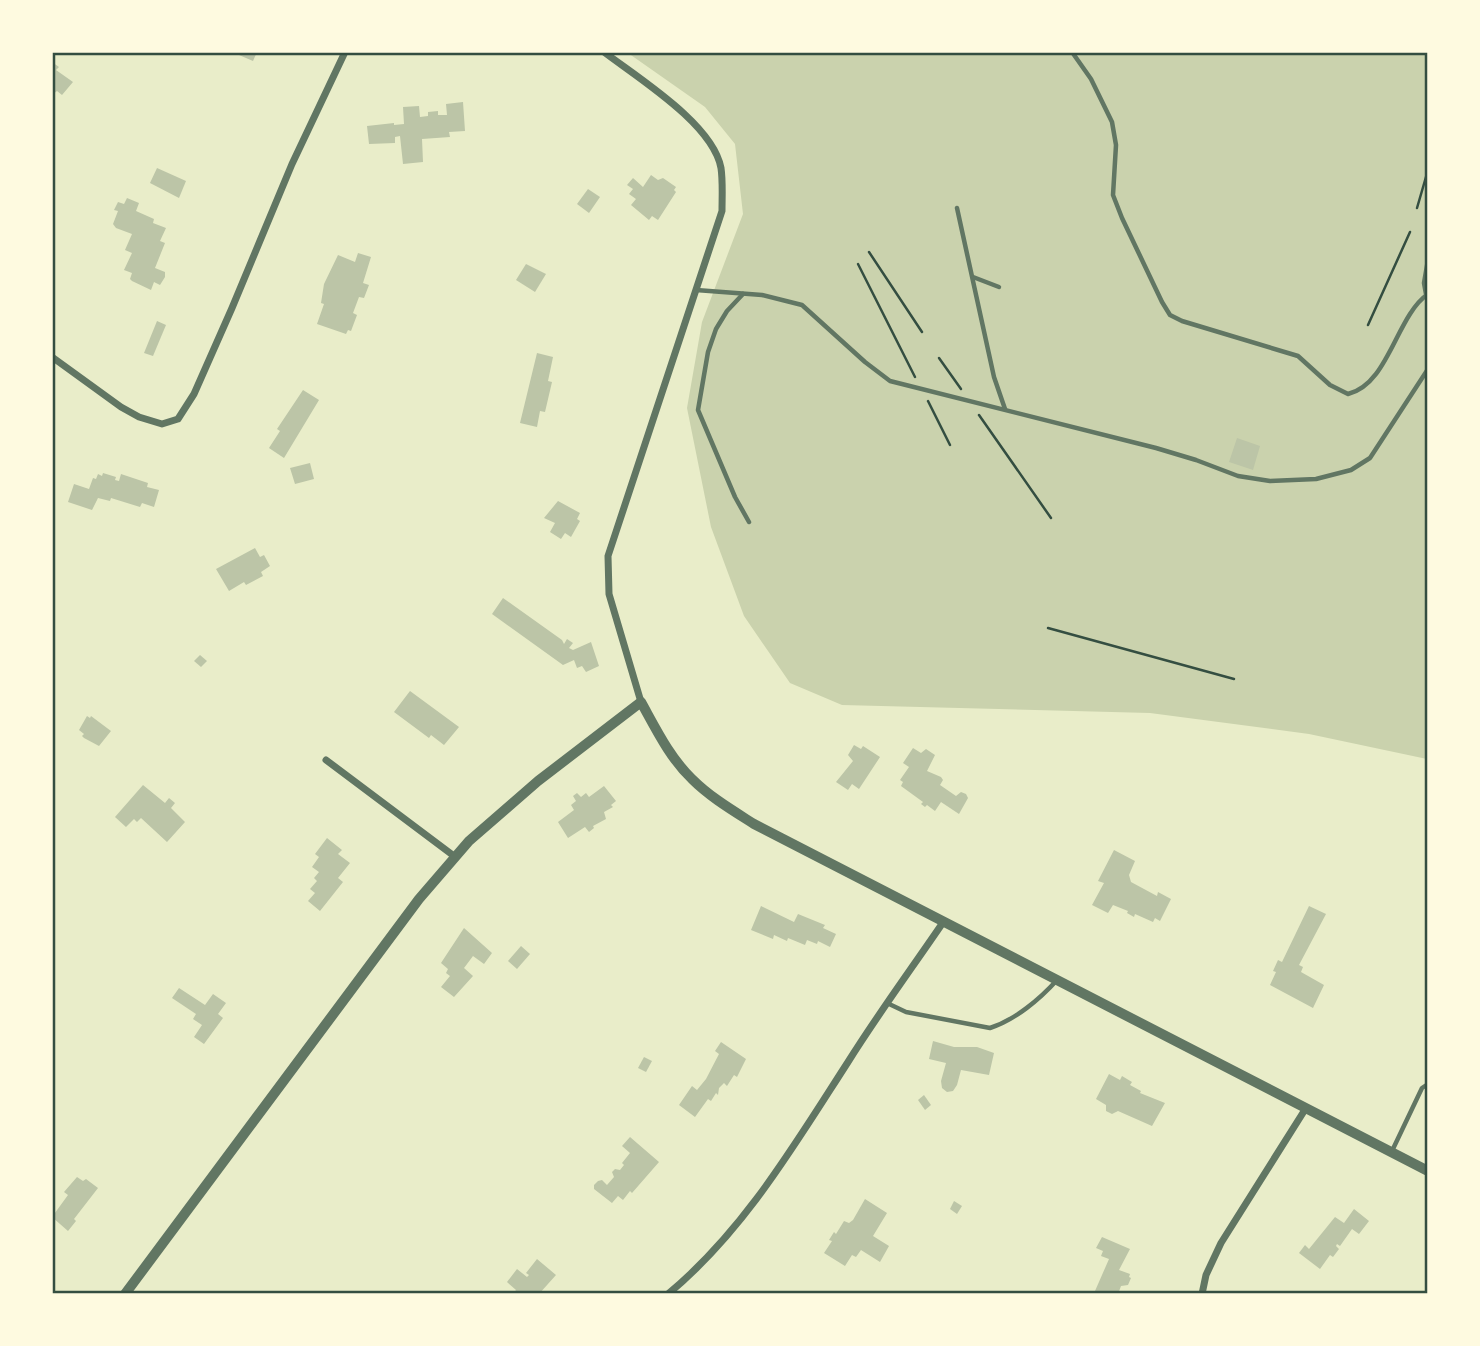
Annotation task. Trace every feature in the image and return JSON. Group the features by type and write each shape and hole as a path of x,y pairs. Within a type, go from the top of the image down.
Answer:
{"street":[{"path":"52,357 138,417 162,424 178,419 194,394 292,164 345,52"},
{"path":"604,52 679,108 707,139 720,166 722,211 608,556 609,594 641,702 665,744 691,778 718,801 754,824 1427,1171"},
{"path":"125,1293 402,921 454,856 538,781 641,702"},
{"path":"326,760 454,856"},
{"path":"668,1293 697,1269 772,1180 887,1003 944,921"},
{"path":"1202,1293 1206,1275 1221,1243 1307,1108"}],"lane":[{"path":"1072,52 1091,79 1112,122 1116,145 1113,195 1153,286 1170,314 1182,321 1298,356 1330,385 1348,394 1361,391 1369,381 1392,348 1415,306 1427,294 1424,283 1427,260"},
{"path":"957,208 994,377 1006,410"},
{"path":"972,277 999,287"},
{"path":"696,290 762,295 802,305 890,381 1156,448 1238,476 1270,481 1316,479 1351,470 1370,458 1427,369"},
{"path":"744,293 727,311 716,329 708,352 698,410 735,497 749,522"},
{"path":"887,1003 905,1013 990,1028 1043,996 1058,980"},
{"path":"1392,1152 1422,1088 1427,1084"}],"path":[{"path":"1417,208 1427,170"},
{"path":"1368,325 1410,232"},
{"path":"869,252 922,332"},
{"path":"858,264 950,445"},
{"path":"939,358 1051,518"},
{"path":"1048,628 1234,679"}],"green space":[{"path":"628,53 1427,53 1427,759 1309,734 1150,713 842,705 790,683 744,616 711,527 687,408 702,322 743,214 735,144 705,107"}],"building":[{"path":"232,52 257,52 253,61"},
{"path":"52,62 59,67 56,70 73,82 62,95 57,91 52,95"},
{"path":"463,102 465,131 449,132 450,137 422,139 423,162 403,164 400,136 395,137 395,143 369,144 367,126 404,124 403,107 419,106 420,117 428,116 428,112 438,111 438,115 447,115 446,104"},
{"path":"157,168 186,181 179,198 150,183"},
{"path":"651,175 658,180 663,178 676,187 676,192 658,220 652,216 649,220 631,205 636,199 629,194 633,189 627,185 633,178 643,187"},
{"path":"588,189 600,197 589,213 577,204"},
{"path":"127,198 139,203 136,211 166,228 160,241 165,243 155,268 165,272 165,277 160,285 154,282 151,290 132,281 132,273 124,270 132,253 125,250 132,234 116,228 113,224 118,211 114,210 118,202 124,204"},
{"path":"358,253 371,257 363,283 369,285 364,298 359,297 353,313 357,315 351,331 348,330 346,334 317,324 324,304 321,303 324,284 338,255 355,262"},
{"path":"526,264 546,274 535,292 516,280"},
{"path":"157,321 166,325 153,356 144,353"},
{"path":"537,353 553,357 548,381 552,382 545,412 540,411 537,427 520,423"},
{"path":"303,390 319,400 284,458 269,448 280,431 277,429"},
{"path":"1237,438 1260,446 1253,470 1229,462"},
{"path":"310,463 314,479 295,484 290,468"},
{"path":"103,473 116,477 115,480 119,481 121,474 148,483 147,487 159,490 154,507 142,503 140,507 111,498 110,501 98,498 92,510 68,502 74,484 89,489 93,478 96,479 98,474 102,476"},
{"path":"558,501 580,513 577,519 580,521 571,537 565,533 561,539 550,532 555,523 544,518"},
{"path":"255,548 260,557 264,555 270,566 261,572 263,576 246,585 244,582 229,591 216,569"},
{"path":"503,598 564,644 567,639 573,643 569,648 573,650 591,642 599,666 586,672 582,666 577,668 574,660 563,665 492,614"},
{"path":"200,655 207,661 201,667 194,661"},
{"path":"410,691 459,727 444,745 431,735 429,738 394,712"},
{"path":"87,716 91,716 111,731 99,746 84,738 84,734 79,730"},
{"path":"854,745 861,749 863,746 880,757 859,789 852,784 848,790 836,782 853,761 848,755"},
{"path":"913,748 921,753 926,749 935,755 927,771 941,777 943,780 940,785 956,796 961,792 966,794 968,798 959,814 941,802 935,811 927,805 925,807 921,804 923,802 901,786 903,782 900,780 909,767 903,763"},
{"path":"143,785 165,803 169,798 175,803 171,808 185,822 167,842 141,818 137,822 134,819 126,827 115,817"},
{"path":"604,786 616,801 611,805 613,807 604,812 606,819 593,826 589,832 585,827 568,838 558,822 574,810 571,805 576,801 573,796 577,793 581,797 586,793 589,797"},
{"path":"327,838 342,850 338,854 350,863 338,878 343,882 320,911 308,901 315,893 310,889 317,881 314,878 319,872 312,867 319,857 315,854"},
{"path":"1114,850 1135,861 1129,875 1131,882 1157,896 1158,892 1171,899 1160,921 1155,918 1153,922 1135,914 1134,917 1127,913 1128,911 1113,905 1108,913 1092,905 1104,883 1098,881"},
{"path":"761,906 794,922 798,914 825,925 823,928 836,934 830,947 818,941 817,944 807,940 805,945 774,935 773,939 751,930"},
{"path":"1309,906 1326,914 1299,965 1303,967 1301,972 1324,985 1313,1008 1270,985 1278,960 1282,962"},
{"path":"464,928 492,953 484,964 473,956 464,968 473,976 454,997 441,987 450,976 446,973 448,969 441,963"},
{"path":"521,946 530,954 517,969 508,961"},
{"path":"179,988 205,1005 213,994 226,1003 218,1014 223,1018 204,1044 194,1037 202,1025 193,1019 196,1014 172,998"},
{"path":"933,1041 954,1047 977,1047 994,1053 989,1075 961,1070 957,1085 953,1091 947,1092 942,1088 941,1081 946,1063 929,1059"},
{"path":"721,1042 746,1059 737,1077 734,1075 727,1086 724,1083 719,1088 718,1095 716,1093 711,1101 708,1099 695,1117 679,1105 692,1086 697,1090 706,1079 719,1054 715,1051"},
{"path":"644,1057 652,1061 646,1072 638,1068"},
{"path":"1109,1074 1120,1080 1122,1076 1132,1082 1130,1085 1141,1091 1140,1093 1165,1103 1152,1126 1118,1111 1112,1114 1106,1111 1106,1105 1096,1099"},
{"path":"924,1095 931,1105 925,1110 918,1100"},
{"path":"630,1137 659,1162 632,1193 630,1191 623,1200 618,1196 612,1203 594,1189 594,1185 602,1180 607,1185 614,1177 612,1172 615,1169 620,1170 624,1165 622,1163 630,1153 622,1146"},
{"path":"77,1177 83,1181 86,1179 98,1188 68,1231 52,1217 68,1195 64,1192"},
{"path":"865,1199 887,1213 873,1236 889,1246 880,1262 861,1250 856,1257 852,1255 845,1266 824,1253 834,1232 836,1234 844,1221 849,1223 853,1220"},
{"path":"954,1201 962,1206 957,1214 950,1209"},
{"path":"1354,1209 1369,1221 1359,1234 1352,1229 1340,1246 1337,1244 1339,1249 1333,1257 1330,1255 1320,1269 1299,1253 1305,1245 1309,1249 1335,1217 1344,1223"},
{"path":"1102,1237 1130,1249 1119,1270 1130,1274 1131,1278 1128,1285 1121,1286 1118,1294 1101,1294 1095,1291 1109,1259 1101,1256 1103,1251 1096,1248"},
{"path":"537,1259 556,1275 539,1294 513,1294 516,1290 507,1282 517,1269 527,1277 529,1275 526,1273"}]}
